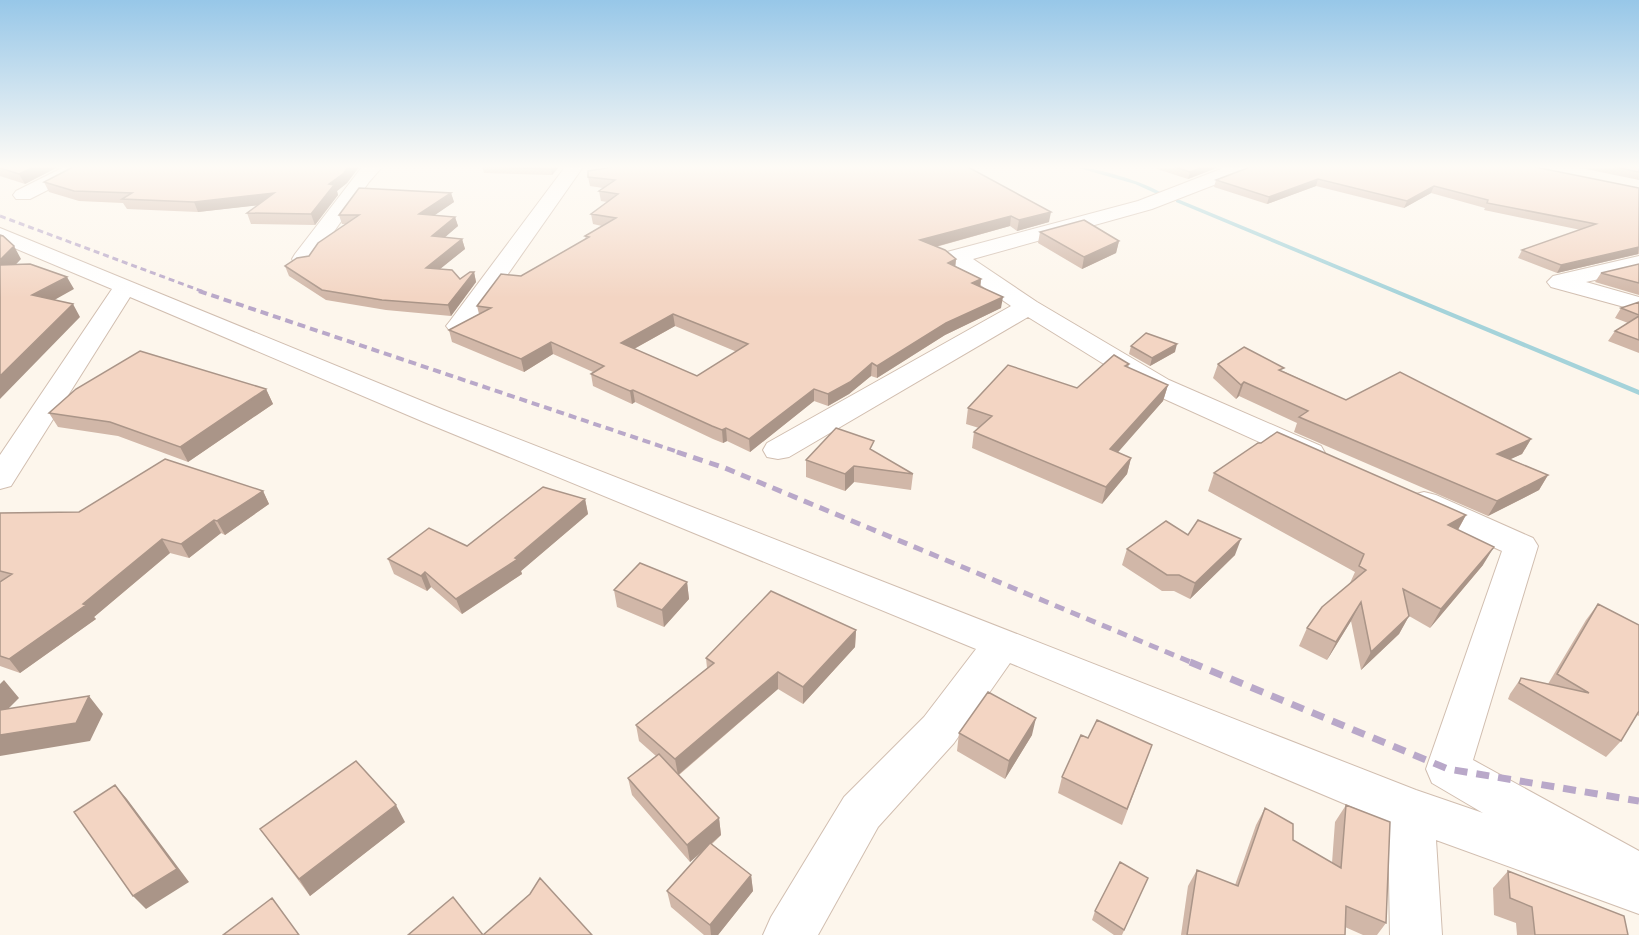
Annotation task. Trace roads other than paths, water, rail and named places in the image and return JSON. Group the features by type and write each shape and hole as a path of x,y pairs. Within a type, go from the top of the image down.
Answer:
{"street":[{"path":"303,259 338,211"},
{"path":"459,326 545,211"},
{"path":"1124,211 955,257 1028,307 1159,386 1335,464"},
{"path":"0,234 434,416 1002,643 1411,810 1639,889"},
{"path":"1639,263 1559,282 1639,304"},
{"path":"0,479 125,287"},
{"path":"778,450 1028,307"},
{"path":"1401,493 1521,546 1448,769 1639,877"},
{"path":"789,935 861,812 939,730 1002,643"},
{"path":"1411,810 1416,935"}],"waterway":[{"path":"1201,211 1639,393"}],"railway":[{"path":"0,216 204,292"},
{"path":"199,291 681,453"},
{"path":"677,452 725,468 1193,663"},
{"path":"1190,662 1448,769 1639,801"}]}
